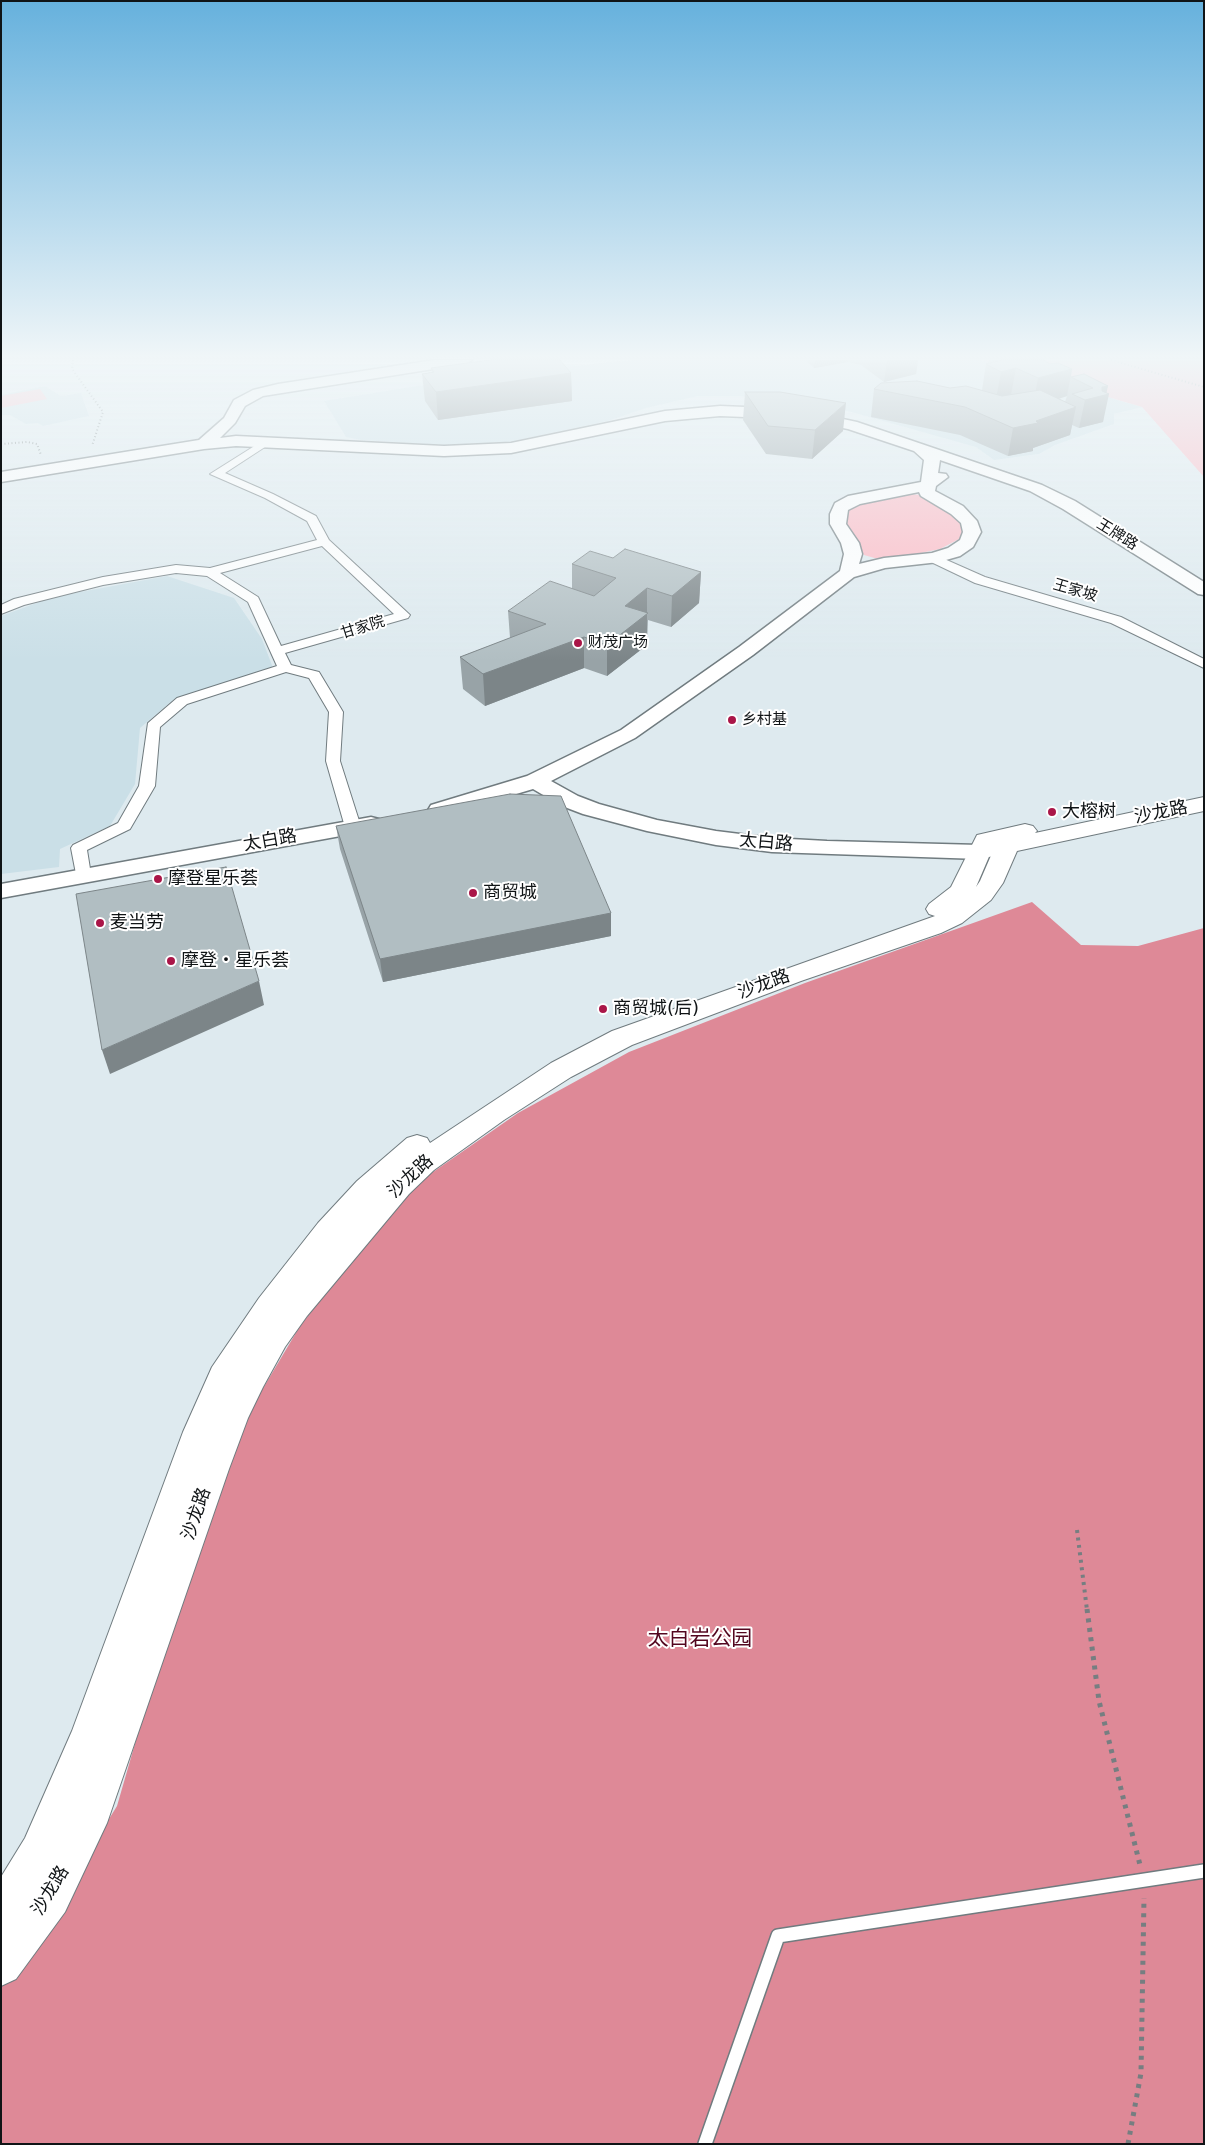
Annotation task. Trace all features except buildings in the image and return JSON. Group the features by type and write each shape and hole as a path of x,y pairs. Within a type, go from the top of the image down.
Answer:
{"highway":[{"name":"沙龙路","path":"1,1917 40,1853 90,1736 200,1432 224,1377 244,1343 296,1271 367,1189 401,1159 441,1128 542,1063 615,1023 659,1006 920,917 954,899 991,846 1204,794"},
{"name":"沙龙路","path":"991,846 1204,804"},
{"name":"沙龙路","path":"1,1964 50,1897 93,1809 212,1469 235,1409 274,1338 321,1275 360,1230 424,1162 494,1113 561,1070 622,1038 652,1026 932,927 953,917 973,904 991,883 991,846"}],"main road":[{"path":"1,478 105,460"},
{"path":"419,815 460,805 536,781 628,734 746,651 848,573 884,563 934,558 954,552 967,543 972,532 968,521 957,510 927,493 932,460"},
{"path":"959,460 999,474"},
{"path":"848,573 853,554 850,543 838,524 838,514 842,507 854,500 927,485 938,477 958,470 999,474"},
{"name":"王牌路","path":"999,474 1036,488 1069,505 1204,590"},
{"name":"太白路","path":"536,781 570,801 591,809 655,826 716,838 772,845 928,850 991,846"},
{"name":"太白路","path":"1,891 388,821"},
{"path":"928,850 944,854 956,865 958,886 954,899"}],"street":[{"name":"甘家院","path":"238,460 216,474 269,496 312,519 324,542 403,615 277,651"},
{"path":"1,610 19,602 103,581 176,569 210,572 324,542"},
{"name":"王家坡","path":"934,558 980,580 1116,620 1204,664"},
{"path":"210,572 253,600 285,668"},
{"path":"83,875 79,848 124,826 147,786 153,726 182,701 285,668 314,675 336,712 333,761 353,827"}],"lane":[{"path":"705,2144 778,1936 1204,1871"}],"path":[{"path":"43,460 47,470"},
{"path":"1077,1530 1099,1700 1144,1881 1140,2073 1128,2144"}],"shaded area":[{"path":"1189,460 1204,460 1204,477"},
{"path":"902,493 920,495 943,506 963,521 963,537 940,549 906,556 878,559 864,555 842,522 846,509 858,500"},
{"path":"167,576 234,598 262,639 273,668 173,700 140,728 135,784 110,826 60,849 59,867 1,874 1,616 53,597"}],"green space":[{"name":"太白岩公园","path":"1032,902 1081,945 1138,946 1204,928 1204,2144 1,2144 1,1987 16,1970 117,1806 158,1664 246,1417 300,1326 366,1242 423,1179 518,1113 629,1052 805,983"}],"place":[{"name":"财茂广场","path":"578,643"},
{"name":"乡村基","path":"732,720"},
{"name":"大榕树","path":"1052,812"},
{"name":"摩登星乐荟","path":"158,879"},
{"name":"商贸城","path":"473,893"},
{"name":"麦当劳","path":"100,923"},
{"name":"摩登・星乐荟","path":"171,961"},
{"name":"商贸城(后)","path":"603,1009"}]}
